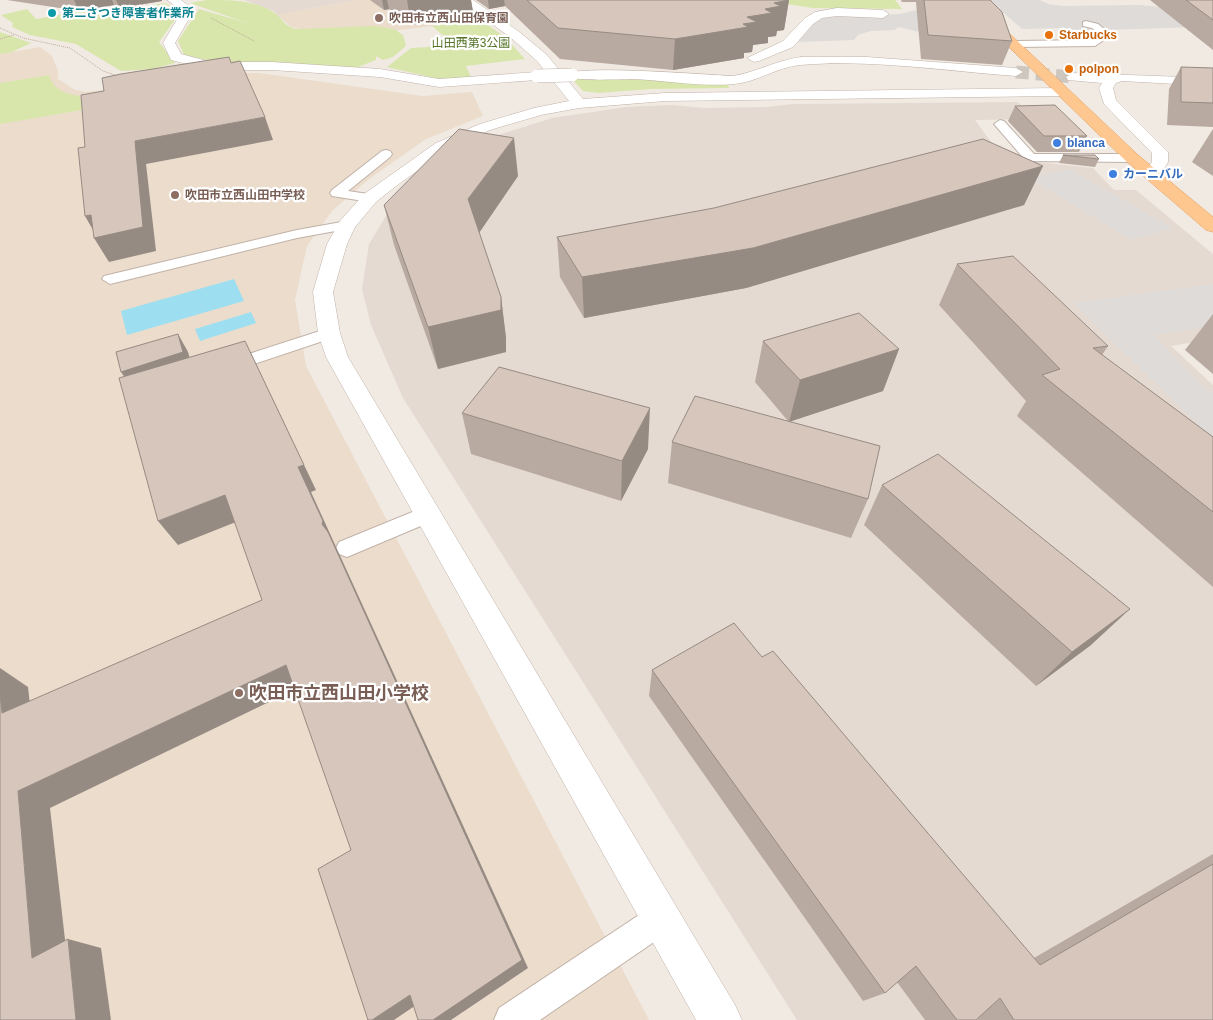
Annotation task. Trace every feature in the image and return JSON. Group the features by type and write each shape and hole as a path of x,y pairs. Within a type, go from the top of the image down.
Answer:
{"main road":[{"path":"967,0 1013,44 1067,85 1132,158 1213,226"}],"street":[{"path":"174,0 188,10 169,43 176,57 211,66 272,66 380,73 439,83 572,75 654,76 733,80 751,77 784,64 810,61 867,61 1016,72"},
{"path":"465,0 514,34 542,58 579,104"},
{"path":"744,62 788,44 809,21 819,15 837,12 883,14"},
{"path":"654,76 726,67"},
{"path":"720,1020 337,357 329,333 323,292 337,244 347,226 370,198 442,146 485,127 539,112 579,104 665,97 1067,85 1122,77 1213,82"},
{"path":"1111,80 1106,88 1109,101 1160,152 1160,162 1152,175"}],"lane":[{"path":"1013,44 1095,43 1106,35 1095,26 1086,24"},
{"path":"1000,124 1031,158 1132,158"},
{"path":"370,198 337,193 386,154"},
{"path":"110,279 296,234 347,226"},
{"path":"212,372 329,333"},
{"path":"347,548 427,514"},
{"path":"511,1020 662,918"}],"path":[{"path":"0,28 15,35 70,48 103,71 117,76 125,76"},
{"path":"0,39 15,35"}],"shaded area":[{"path":"244,0 356,0 277,15 274,11"},
{"name":"吹田市立西山田保育園","path":"356,0 452,0 481,20 392,31 310,31 291,27 277,15"},
{"path":"946,0 938,36 898,27 895,30 871,31 858,35 854,40 798,42 815,22 826,17 899,14 925,8"},
{"path":"989,0 1040,0 1048,4 1064,6 1139,5 1160,7 1194,27 1107,30 1099,34 1070,34 1063,28 1022,29"},
{"name":"吹田市立西山田小学校","path":"40,47 52,56 58,71 58,79 75,90 86,92 233,73 259,73 423,96 472,92 483,116 426,139 369,179 332,211 307,246 295,300 306,366 649,1020 0,1020 0,54"},
{"path":"1018,102 1034,119 975,120 997,150 1009,159 1093,168 1114,190 1136,190 1213,254 1213,339 1171,346 1213,385 1213,1020 797,1020 403,398 371,325 362,289 369,244 387,214 495,136 552,118 626,107 672,105 705,108 767,107 793,104"},
{"path":"1069,169 1173,228 1131,240 1030,178"},
{"path":"1213,284 1213,326 1154,335 1203,387 1213,392 1213,439 1073,303"}],"green space":[{"path":"207,0 249,3 265,7 275,13 286,24 297,29 375,26 394,29 403,35 406,46 393,57 383,60 376,56 376,60 353,69 278,62 217,62 184,55 178,41 199,9 247,23 190,3"},
{"path":"764,0 895,0 902,9 812,8"},
{"path":"165,3 181,11 159,42 175,63 153,69 121,71 76,44 30,35 12,27 13,23 1,15 27,9 36,19 88,10 129,9"},
{"name":"山田西第3公園","path":"481,20 506,38 525,59 466,66 471,77 439,79 387,67 411,48 429,47 444,36 432,26"},
{"path":"0,32 31,43 12,52 0,54"},
{"path":"49,75 57,88 80,96 82,110 0,124 0,83"},
{"path":"596,78 728,83 729,88 651,89 598,93 583,91 572,79"}],"water":[{"path":"234,279 244,301 127,335 121,311"},
{"path":"251,312 256,323 200,341 195,329"}],"building":[{"path":"527,0 789,0 774,3 781,6 765,9 772,13 747,17 757,22 743,24 748,27 675,39 558,28"},
{"path":"924,0 990,0 1002,12 1012,41 928,35"},
{"path":"1186,0 1213,0 1213,20"},
{"path":"229,57 231,63 240,61 265,117 135,141 143,227 94,238 91,215 85,216 78,148 85,147 81,95 104,91 102,78"},
{"path":"1181,67 1213,68 1213,103 1181,102"},
{"path":"1055,105 1087,136 1044,136 1015,106"},
{"path":"459,129 514,138 468,199 501,297 501,310 428,327 384,205"},
{"path":"983,139 1043,166 753,248 582,277 557,237 714,208"},
{"path":"1063,155 1095,155 1099,159"},
{"path":"1013,256 1108,346 1093,348 1213,437 1213,512 1042,375 1060,369 957,264"},
{"path":"859,313 899,349 800,380 763,341"},
{"path":"178,334 183,352 121,372 116,352"},
{"path":"245,341 304,465 298,467 323,521 322,524 328,532 522,960 433,1020 418,1020 410,995 372,1020 368,1020 318,869 351,850 286,665 18,791 32,958 68,939 76,1020 0,1020 0,694 2,713 262,600 225,495 158,521 119,378"},
{"path":"499,367 650,408 622,461 462,413"},
{"path":"695,396 880,446 868,499 672,442"},
{"path":"938,454 1130,609 1072,652 882,485"},
{"path":"734,623 762,657 773,651 1040,965 1213,864 1213,1020 1014,1020 1000,998 976,1020 957,1020 916,966 885,993 652,670"}],"tunnel":[{"path":"1016,72 1073,77"}],"place":[{"name":"第二さつき障害者作業所","path":"52,13"},
{"name":"吹田市立西山田保育園","path":"379,18"},
{"name":"Starbucks","path":"1049,35"},
{"name":"polpon","path":"1069,69"},
{"name":"blanca","path":"1057,143"},
{"name":"カーニバル","path":"1113,174"},
{"name":"吹田市立西山田中学校","path":"175,195"},
{"name":"吹田市立西山田小学校","path":"239,693"}]}
